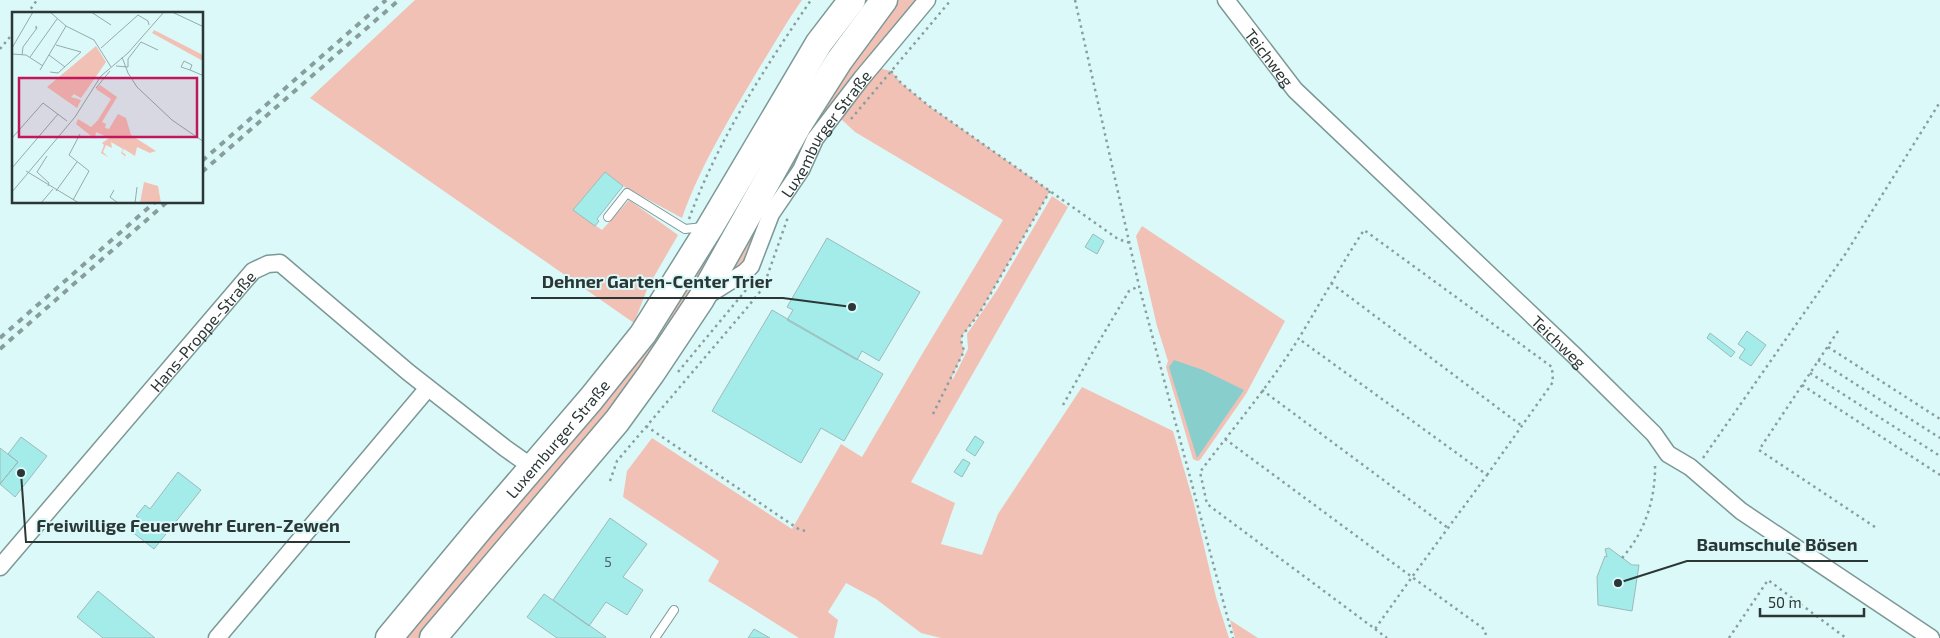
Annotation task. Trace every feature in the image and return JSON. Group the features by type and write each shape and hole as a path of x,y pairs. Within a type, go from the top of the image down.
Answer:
{"main road":[{"name":"Luxemburger Straße","path":"389,638 591,399 643,334 699,220 819,43 852,0"},
{"name":"Luxemburger Straße","path":"433,638 617,421 701,299 728,272 799,124 839,61 884,0"}],"street":[{"name":"Luxemburger Straße","path":"699,220 708,254 728,272 745,272 751,266 771,214 801,170 815,139 861,79 927,0"},
{"name":"Teichweg","path":"1226,0 1295,90 1576,357 1654,434 1668,454 1697,466 1741,511 1931,638"},
{"name":"Hans-Proppe-Straße","path":"0,568 253,271 268,264 280,263 428,388 532,467"},
{"path":"217,638 428,388"}],"lane":[{"path":"608,217 627,193 699,220"},
{"path":"655,638 674,610"}],"path":[{"path":"28,12 37,0"},
{"path":"699,220 701,188 736,118 779,47 811,0"},
{"path":"846,125 951,0"},
{"path":"1075,0 1097,106 1139,286 1233,638"},
{"path":"0,50 12,35"},
{"path":"891,71 901,83 930,106 1118,239 1130,242"},
{"path":"1697,466 1846,253 1940,102"},
{"path":"933,414 964,351 960,340 962,336 980,312 1050,191"},
{"path":"610,481 617,461 762,288 790,212"},
{"path":"1375,629 1553,382 1552,367 1364,230 1298,339 1200,472 1207,504 1387,638"},
{"path":"1331,282 1522,426"},
{"path":"1064,405 1091,355 1129,292 1139,286"},
{"path":"1838,331 1758,450 1878,529"},
{"path":"1298,339 1487,475"},
{"path":"1828,347 1940,419"},
{"path":"1818,360 1940,438"},
{"path":"1810,373 1940,456"},
{"path":"1802,385 1940,475"},
{"path":"1262,390 1448,528"},
{"path":"646,426 800,530 807,531"},
{"path":"1225,439 1484,629 1487,638"},
{"path":"1622,558 1640,534 1647,519 1656,478 1655,462"},
{"path":"1729,638 1768,580 1846,638"}],"shaded area":[{"path":"415,0 802,0 761,65 718,140 698,178 682,218 623,186 605,172 573,210 602,230 629,200 678,235 648,287 634,323 310,98"},
{"path":"892,0 918,0 872,55 749,256 742,266 734,267 753,217"},
{"path":"879,68 891,71 901,83 929,106 1050,191 980,312 962,336 961,340 964,351 951,379 953,379 968,349 967,334 997,290 1052,196 1068,207 911,482 955,503 941,544 982,555 998,514 1082,387 1173,431 1194,504 1216,597 1229,638 941,638 921,633 876,599 846,583 828,612 838,620 834,638 799,638 708,581 719,561 623,497 627,471 652,438 792,529 841,444 862,457 1003,220 855,132 840,118"},
{"path":"1142,226 1285,321 1246,394 1200,460 1197,461 1193,459 1166,367 1168,361 1157,326 1136,236"},
{"path":"703,251 707,269 655,355 422,638 400,638"},
{"path":"1230,620 1258,638 1235,638"}],"water":[{"path":"1174,360 1203,370 1244,390 1197,458 1169,367"}],"building":[{"path":"605,172 623,186 597,219 599,221 595,226 573,210"},
{"path":"1093,234 1104,241 1097,254 1085,247"},
{"path":"827,238 920,292 879,361 862,351 857,360 787,320 793,310 787,307"},
{"path":"772,310 883,374 844,441 821,428 801,463 712,411"},
{"path":"1747,331 1766,345 1751,366 1739,358 1745,349 1738,344"},
{"path":"1710,333 1735,352 1731,357 1707,338"},
{"path":"975,436 984,442 975,456 966,450"},
{"path":"21,437 47,456 15,497 0,484 18,462 8,454"},
{"path":"0,448 18,462 0,484"},
{"path":"963,459 970,463 962,477 954,472"},
{"path":"178,472 201,490 154,549 131,531 140,519 136,516 145,505 150,509"},
{"path":"610,518 647,544 623,577 643,590 627,615 606,602 589,626 553,600"},
{"path":"1609,548 1632,565 1639,565 1632,611 1598,605 1597,577 1605,556 1607,557 1605,549"},
{"path":"98,591 155,638 103,638 77,617"},
{"path":"544,594 606,637 557,638 527,617"},
{"path":"754,629 770,638 748,638"}],"railway":[{"path":"204,159 386,0"},
{"path":"204,170 399,0"},
{"path":"0,338 153,204"},
{"path":"0,349 165,204"}],"place":[{"name":"Dehner Garten-Center Trier","path":"852,307"},
{"name":"Freiwillige Feuerwehr Euren-Zewen","path":"21,473"},
{"name":"Baumschule Bösen","path":"1618,583"}]}
